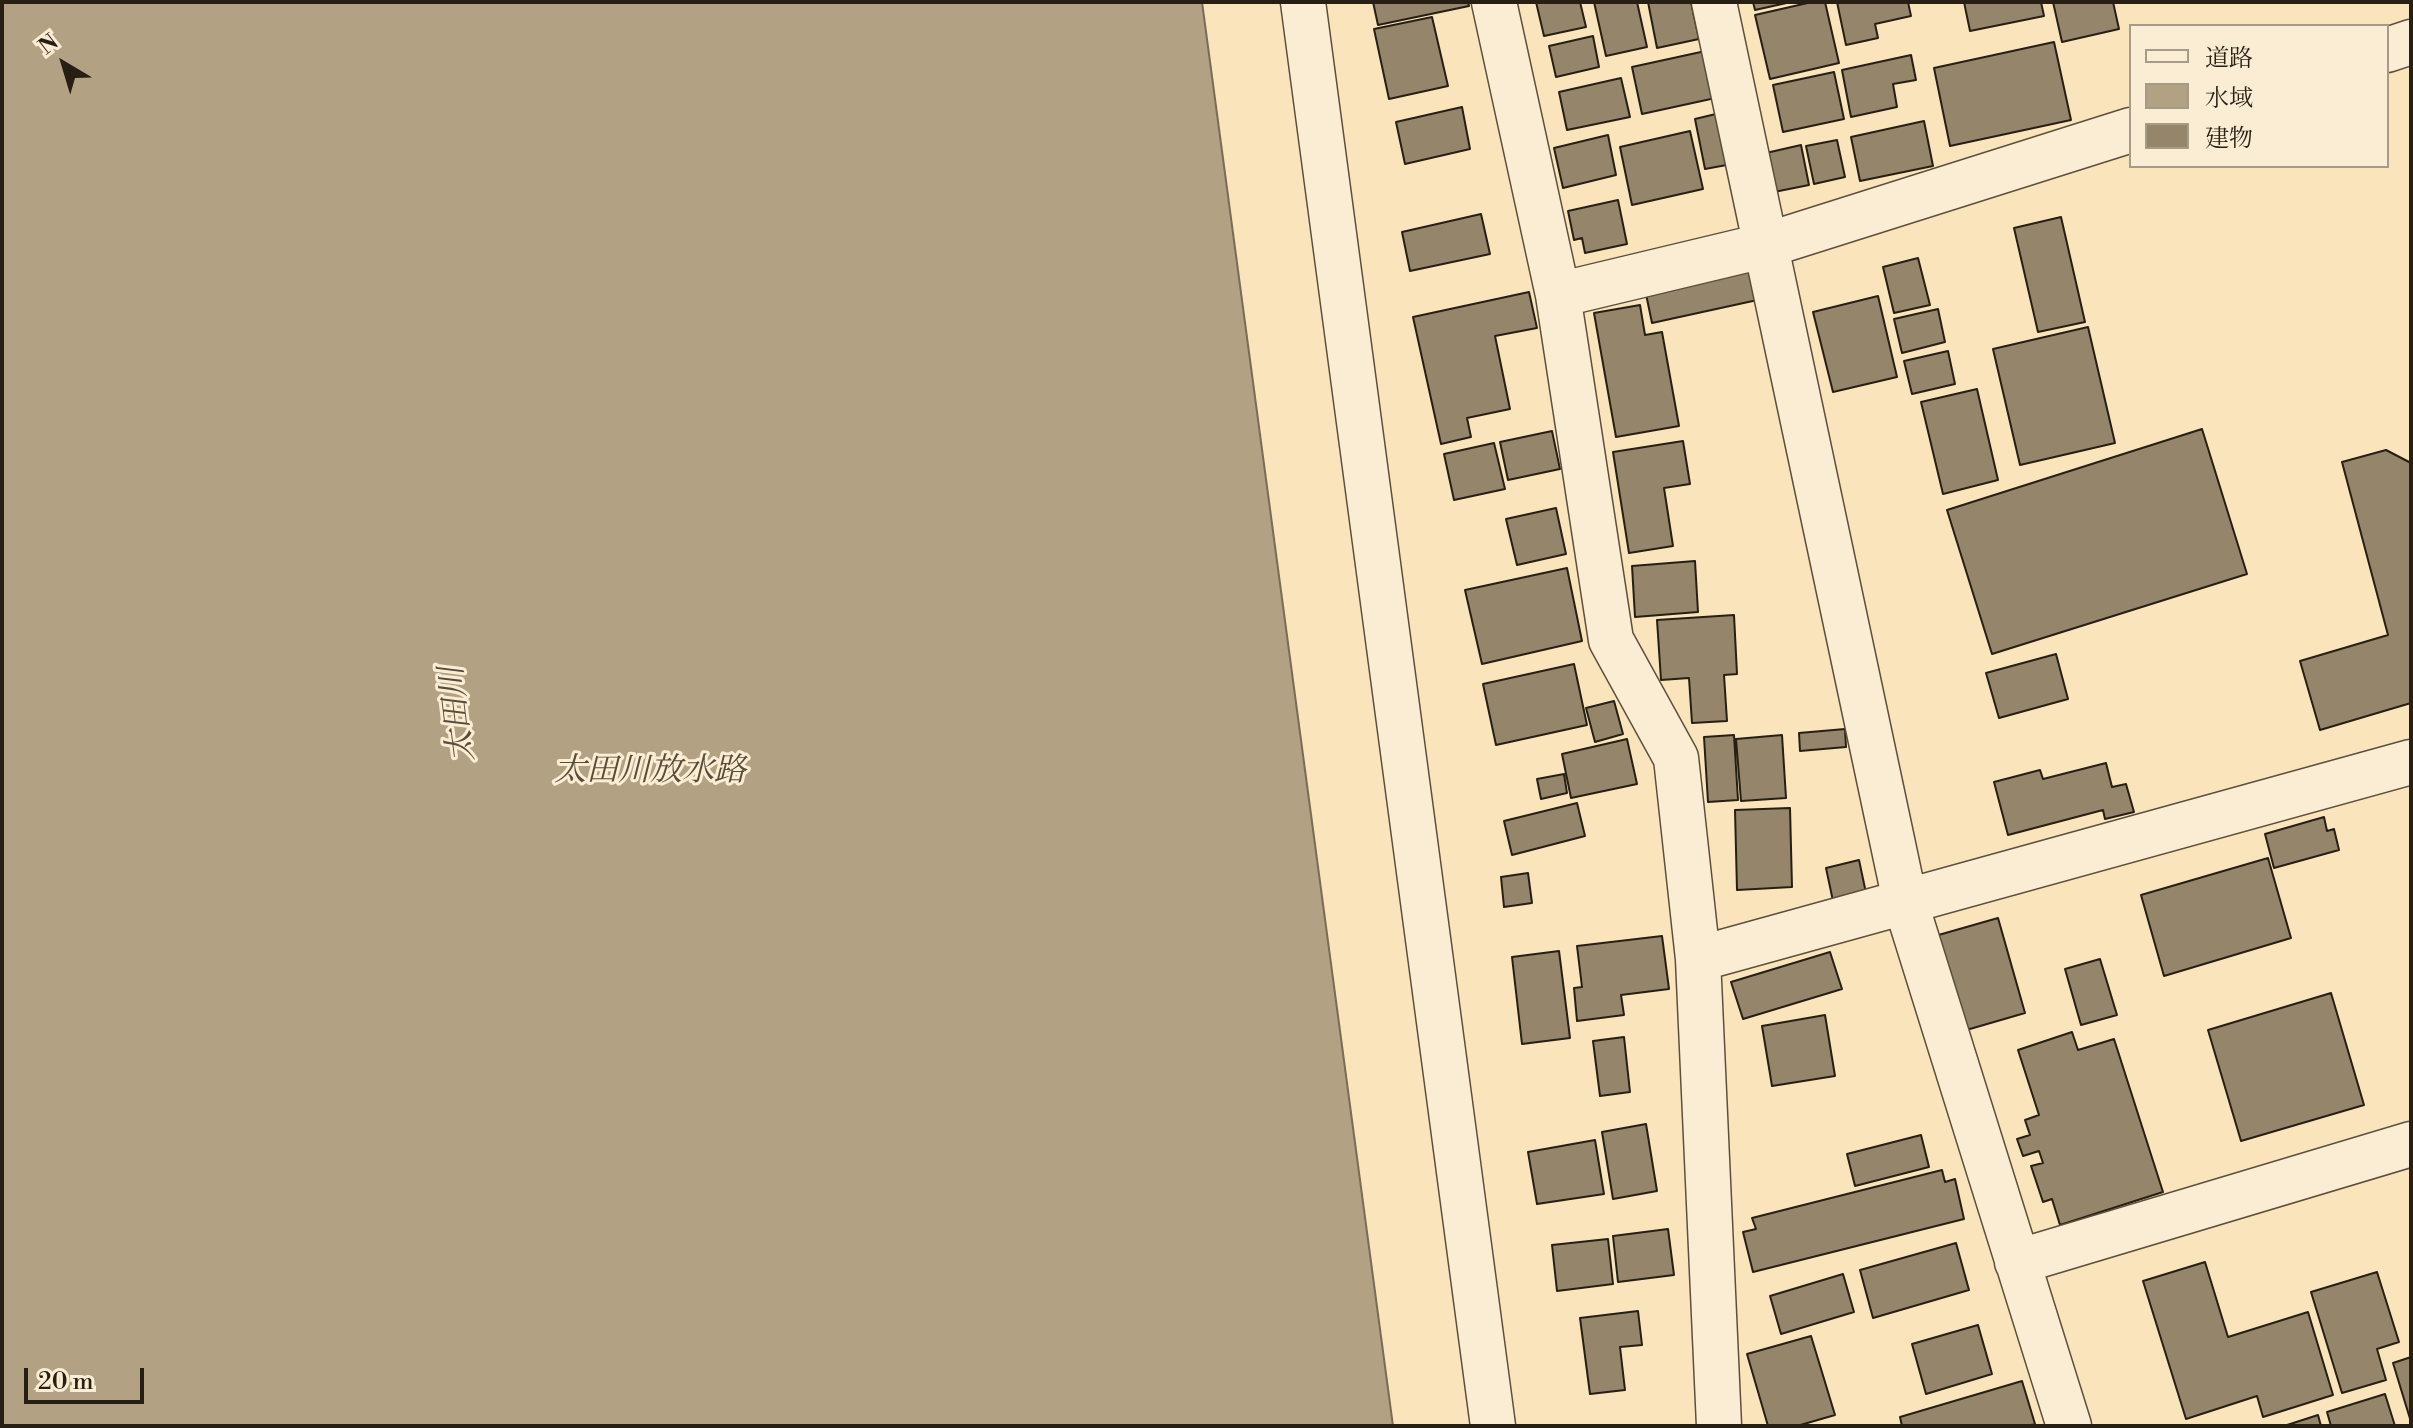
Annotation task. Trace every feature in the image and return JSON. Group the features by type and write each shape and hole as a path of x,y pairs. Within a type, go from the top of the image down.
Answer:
{"street":[{"path":"1303,2 1493,1426"},
{"path":"1494,2 1558,295 1611,640 1676,758 1698,959 1719,1426"},
{"path":"1714,2 1905,901 2069,1426"},
{"path":"2389,49 2411,42"},
{"path":"1558,295 1767,245 2129,131"},
{"path":"1698,959 2411,762"},
{"path":"2017,1262 2411,1144"}],"water":[{"name":"太田川放水路","path":"2,2 1202,2 1393,1426 2,1426"}],"building":[{"path":"1373,2 1468,2 1469,6 1378,25"},
{"path":"1536,2 1580,2 1586,27 1544,36"},
{"path":"1594,2 1637,2 1647,47 1606,56"},
{"path":"1648,2 1691,2 1699,39 1657,48"},
{"path":"1753,2 1791,2 1755,10"},
{"path":"1825,2 1839,63 1770,79 1755,15"},
{"path":"1837,2 1908,2 1911,16 1875,24 1878,38 1846,45"},
{"path":"1964,2 2041,2 2044,16 1970,31"},
{"path":"2053,2 2113,2 2119,29 2062,42"},
{"path":"1432,17 1448,86 1389,99 1374,29"},
{"path":"1593,36 1599,67 1556,77 1549,46"},
{"path":"2054,42 2071,120 1950,146 1934,68"},
{"path":"1710,50 1720,97 1642,114 1632,67"},
{"path":"1911,55 1916,80 1893,84 1897,107 1851,117 1842,70"},
{"path":"1834,72 1844,119 1783,132 1773,85"},
{"path":"1621,78 1630,117 1567,130 1559,92"},
{"path":"1462,107 1470,149 1405,164 1396,122"},
{"path":"1720,113 1732,164 1705,169 1695,119"},
{"path":"1924,121 1933,166 1860,181 1851,137"},
{"path":"1690,131 1703,189 1632,205 1620,147"},
{"path":"1608,135 1616,175 1563,188 1554,148"},
{"path":"1837,140 1845,177 1814,184 1806,146"},
{"path":"1801,145 1809,185 1774,192 1766,153"},
{"path":"1618,200 1627,244 1585,253 1582,238 1574,240 1568,211"},
{"path":"1481,214 1490,254 1410,271 1402,232"},
{"path":"2061,217 2085,322 2038,332 2014,228"},
{"path":"1918,258 1930,305 1894,313 1883,267"},
{"path":"1756,270 1762,299 1652,323 1646,294"},
{"path":"1529,292 1537,328 1495,336 1510,409 1467,418 1471,437 1441,444 1413,317"},
{"path":"1878,296 1897,377 1833,392 1813,312"},
{"path":"1640,305 1645,335 1662,332 1679,426 1616,437 1594,313"},
{"path":"1938,309 1945,342 1902,353 1894,319"},
{"path":"2088,327 2115,443 2020,465 1993,349"},
{"path":"1948,351 1955,384 1912,394 1904,361"},
{"path":"1977,389 1998,480 1943,494 1921,402"},
{"path":"2202,429 2247,574 1992,654 1947,510"},
{"path":"1552,431 1560,469 1508,480 1500,442"},
{"path":"1683,441 1690,484 1664,488 1673,546 1629,553 1613,452"},
{"path":"1494,443 1505,489 1454,500 1444,454"},
{"path":"2386,450 2411,463 2411,703 2320,730 2300,661 2388,635 2342,462"},
{"path":"1556,508 1566,554 1517,565 1506,519"},
{"path":"1695,561 1698,612 1635,617 1632,566"},
{"path":"1567,568 1582,641 1482,664 1465,590"},
{"path":"1734,615 1737,674 1724,675 1727,721 1692,723 1689,678 1661,680 1657,620"},
{"path":"2056,654 2068,699 1999,718 1986,673"},
{"path":"1574,664 1587,725 1496,745 1483,684"},
{"path":"1614,701 1623,734 1595,742 1586,708"},
{"path":"1845,729 1846,747 1800,751 1799,733"},
{"path":"1734,735 1738,800 1708,802 1704,737"},
{"path":"1782,735 1786,798 1741,801 1736,739"},
{"path":"1627,739 1637,784 1571,798 1562,754"},
{"path":"2106,763 2112,787 2126,784 2134,812 2105,819 2103,810 2008,835 1994,782 2040,770 2043,779"},
{"path":"1564,774 1567,793 1541,799 1537,779"},
{"path":"1577,803 1585,836 1512,855 1504,821"},
{"path":"1790,808 1792,887 1737,890 1735,810"},
{"path":"2324,817 2327,831 2334,829 2339,850 2274,868 2265,834"},
{"path":"2268,858 2291,938 2164,976 2141,895"},
{"path":"1859,860 1866,893 1833,901 1826,868"},
{"path":"1528,873 1532,903 1504,907 1501,877"},
{"path":"1998,918 2025,1013 1963,1031 1935,936"},
{"path":"1662,936 1669,989 1621,995 1624,1015 1577,1021 1574,988 1582,987 1577,946"},
{"path":"1559,951 1570,1038 1522,1044 1512,957"},
{"path":"1830,952 1842,989 1743,1019 1731,982"},
{"path":"2100,959 2117,1015 2081,1025 2065,969"},
{"path":"2331,993 2364,1105 2241,1141 2208,1030"},
{"path":"1825,1015 1835,1076 1772,1086 1762,1026"},
{"path":"2072,1032 2078,1050 2114,1039 2163,1192 2060,1225 2052,1199 2043,1202 2031,1166 2043,1163 2039,1151 2023,1156 2017,1139 2030,1135 2025,1120 2039,1115 2018,1050"},
{"path":"1624,1037 1630,1092 1600,1096 1593,1041"},
{"path":"1646,1124 1657,1191 1613,1199 1602,1132"},
{"path":"1921,1135 1929,1167 1855,1186 1847,1154"},
{"path":"1595,1140 1604,1194 1537,1204 1528,1152"},
{"path":"1942,1170 1945,1182 1955,1179 1964,1219 1753,1272 1743,1232 1756,1229 1752,1218"},
{"path":"1668,1229 1674,1275 1618,1282 1613,1236"},
{"path":"1608,1239 1613,1284 1557,1291 1552,1245"},
{"path":"1956,1243 1969,1290 1873,1318 1860,1270"},
{"path":"2205,1262 2228,1337 2308,1312 2333,1395 2263,1417 2257,1396 2186,1419 2143,1281"},
{"path":"2377,1272 2399,1342 2377,1349 2386,1380 2342,1393 2311,1292"},
{"path":"1843,1274 1854,1312 1781,1334 1770,1296"},
{"path":"1638,1311 1642,1345 1620,1347 1625,1390 1590,1394 1580,1318"},
{"path":"1978,1325 1992,1374 1926,1394 1912,1344"},
{"path":"1811,1336 1835,1415 1797,1426 1768,1426 1747,1354"},
{"path":"2411,1357 2411,1422 2393,1363"},
{"path":"2022,1381 2035,1424 1902,1426 1900,1417"},
{"path":"2385,1394 2395,1426 2331,1426 2327,1412"},
{"path":"2318,1415 2321,1426 2284,1426"}],"water label":[{"name":"太田川","path":"459,714"}]}
